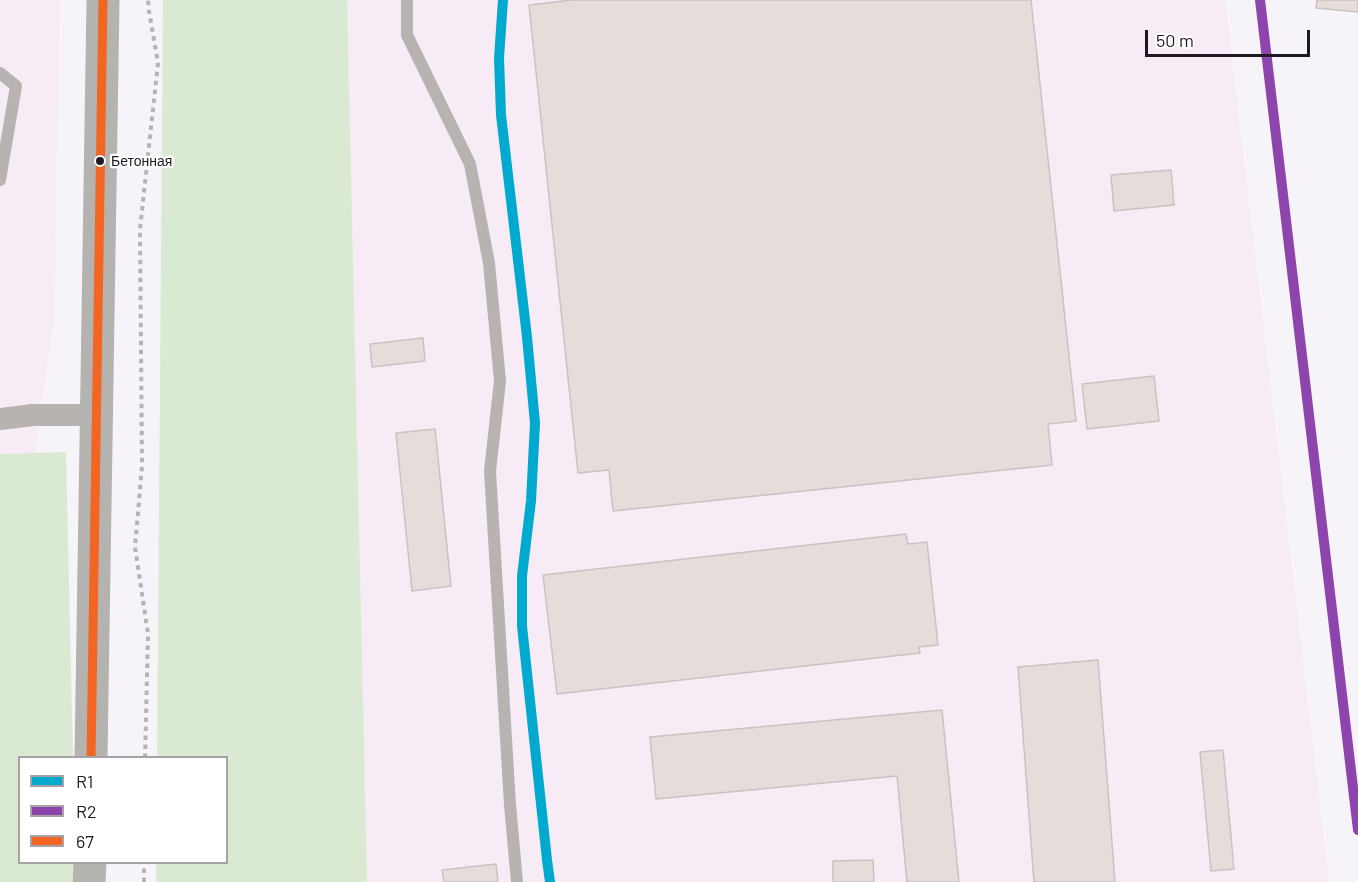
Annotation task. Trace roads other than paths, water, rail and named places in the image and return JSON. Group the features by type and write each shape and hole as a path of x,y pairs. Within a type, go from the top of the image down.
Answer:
{"main road":[{"path":"91,756 103,0"},
{"path":"89,882 90,864"}],"street":[{"path":"0,419 33,415 96,415"}],"lane":[{"path":"406,0 408,35 470,164 489,263 500,381 490,471 510,806 517,882"},
{"path":"0,73 16,86 0,180"}],"place":[{"name":"Бетонная","path":"100,161"}]}
